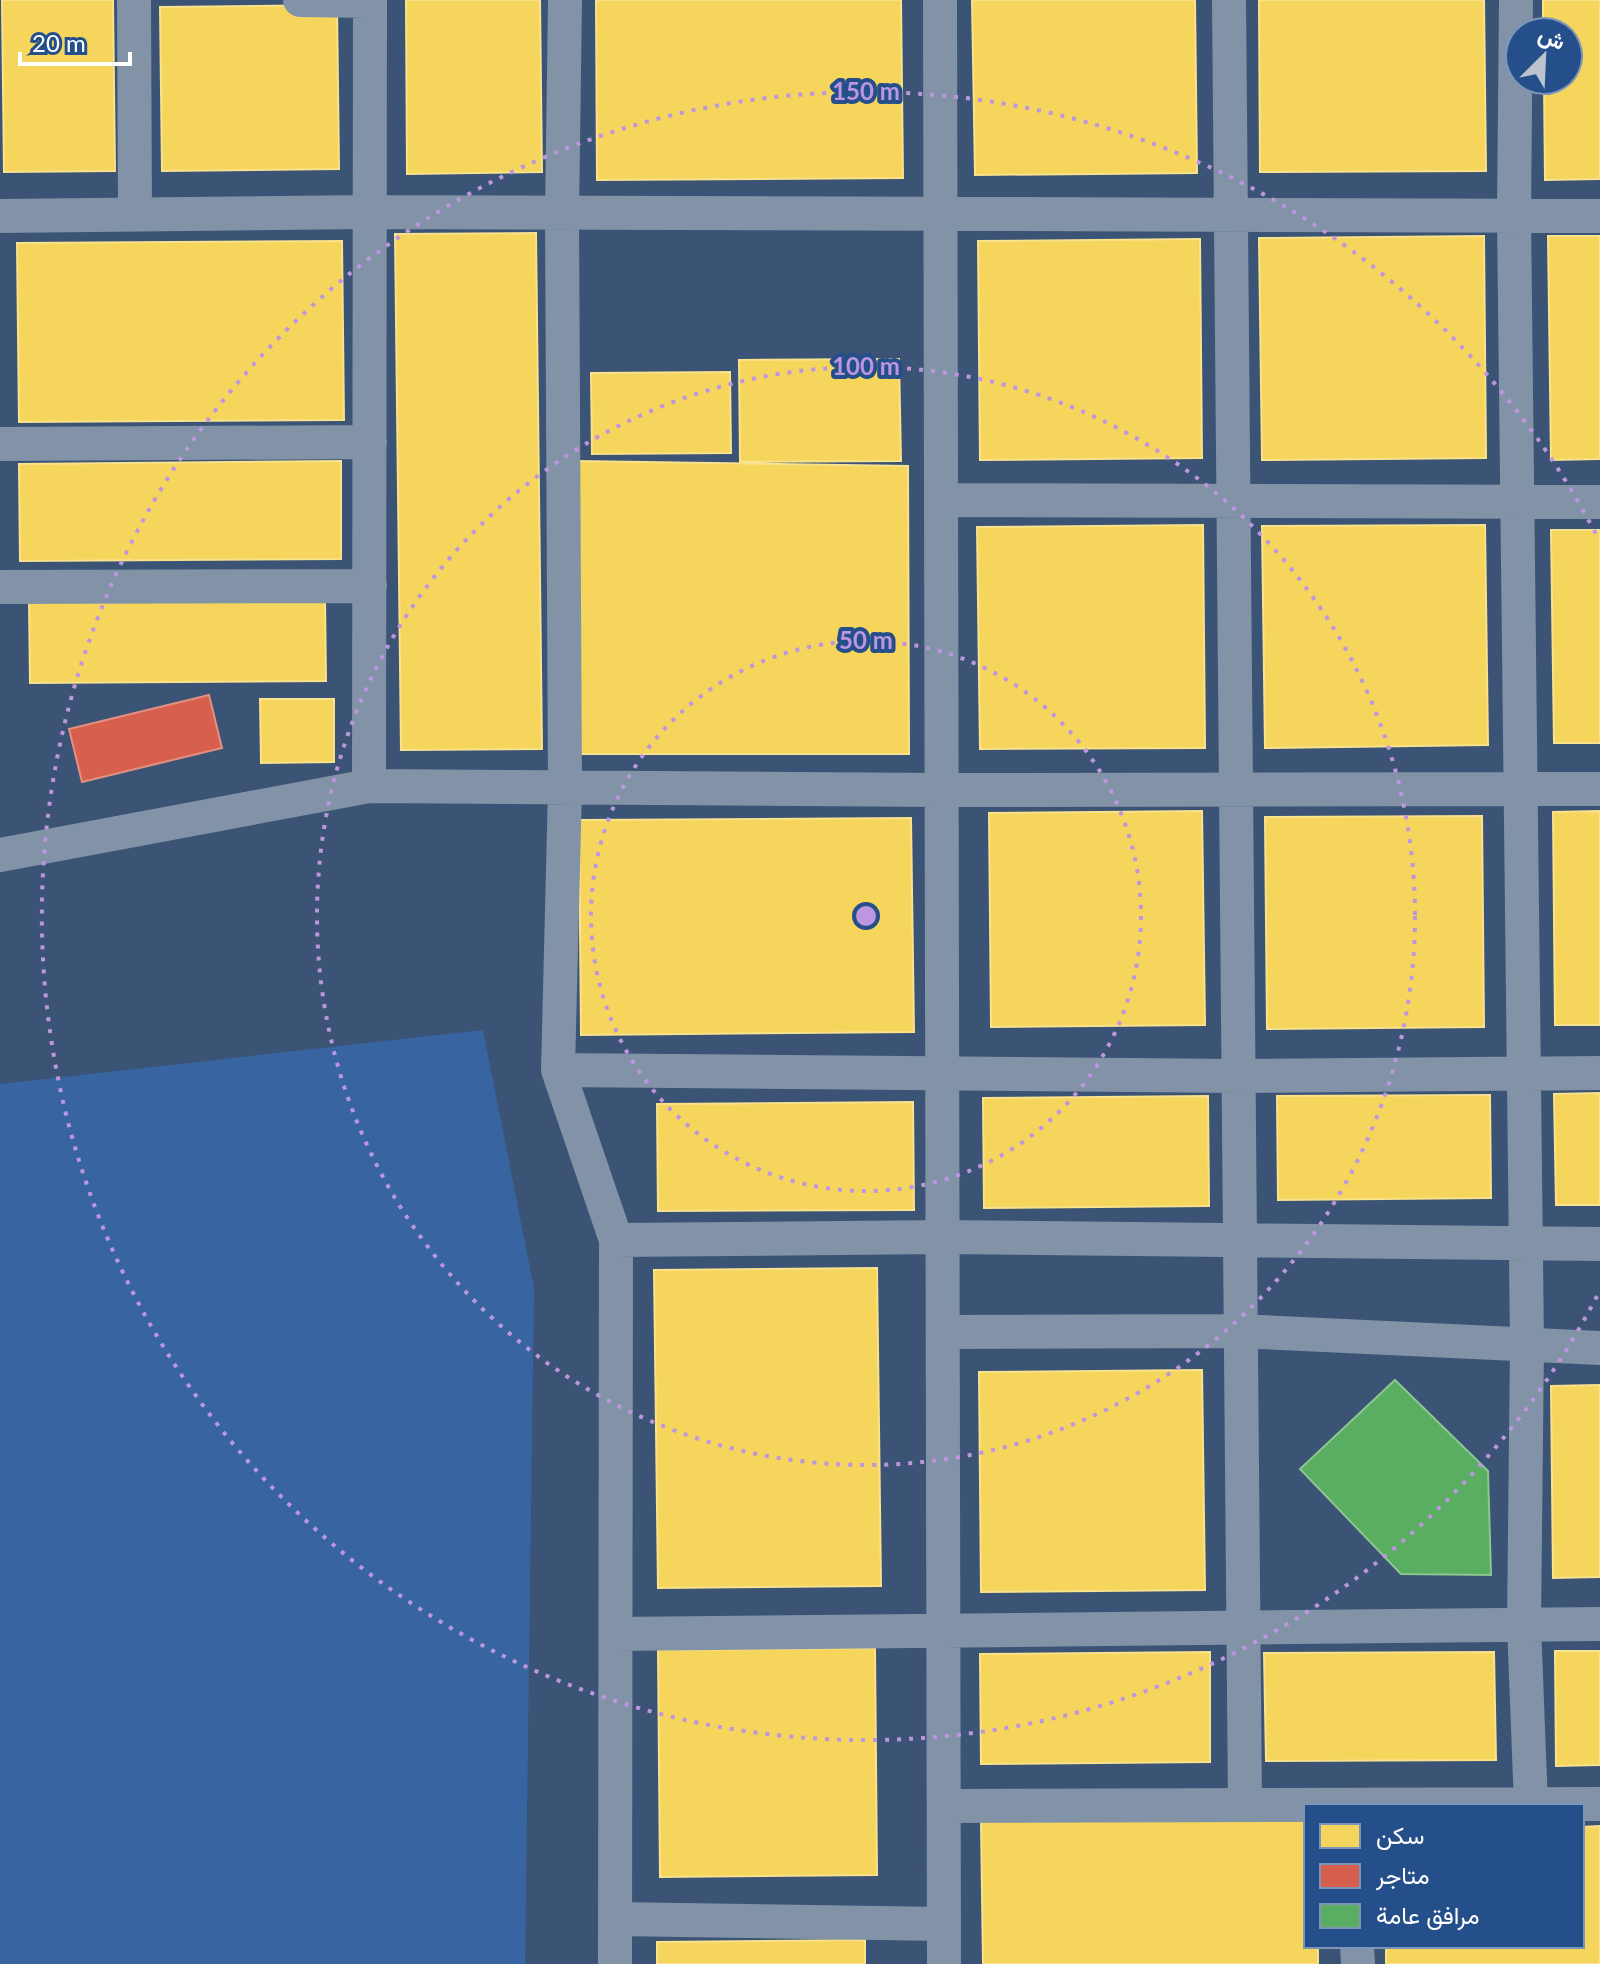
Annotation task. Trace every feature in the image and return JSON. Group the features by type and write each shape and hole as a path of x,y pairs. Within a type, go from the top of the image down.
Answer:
{"street":[{"path":"134,0 135,214"},
{"path":"300,0 370,1 369,786"},
{"path":"565,0 562,215 565,788 558,1070 616,1240 615,1964"},
{"path":"940,0 944,1964"},
{"path":"1229,0 1240,1076 1241,1627 1245,1805"},
{"path":"1516,0 1514,216 1527,1344 1524,1625 1531,1804"},
{"path":"0,216 370,212 1600,216"},
{"path":"0,444 370,442"},
{"path":"942,500 1600,502"},
{"path":"0,587 370,586"},
{"path":"0,855 369,786 942,790 1600,789"},
{"path":"558,1070 1240,1076 1600,1073"},
{"path":"616,1240 943,1237 1600,1244"},
{"path":"943,1332 1239,1331 1600,1348"},
{"path":"616,1634 1600,1624"},
{"path":"944,1806 1304,1806"},
{"path":"616,1919 944,1924"}],"shaded area":[{"path":"483,1030 534,1288 525,1964 0,1964 0,1084"}],"building: سكن":[{"path":"2,0 113,0 115,171 4,172"},
{"path":"406,0 540,0 542,172 407,174"},
{"path":"596,0 901,0 903,178 597,180"},
{"path":"972,0 1195,0 1197,173 975,175"},
{"path":"1259,0 1484,0 1486,171 1260,172"},
{"path":"1543,0 1600,0 1600,179 1545,180 1544,96 1584,96 1584,16 1543,16"},
{"path":"337,5 339,169 162,171 160,7"},
{"path":"536,233 542,749 401,750 395,234"},
{"path":"1484,236 1486,458 1262,460 1259,238"},
{"path":"1548,236 1600,236 1600,459 1551,460"},
{"path":"1200,239 1202,458 980,460 978,241"},
{"path":"342,241 344,420 19,422 17,243"},
{"path":"899,359 901,461 740,462 739,360"},
{"path":"730,372 731,453 592,454 591,373"},
{"path":"341,461 341,559 20,561 19,464"},
{"path":"575,461 908,466 909,754 580,754"},
{"path":"1203,525 1205,748 980,749 977,527"},
{"path":"1485,525 1488,745 1265,748 1262,526"},
{"path":"1551,530 1600,530 1600,743 1554,743"},
{"path":"325,598 326,681 30,683 29,600"},
{"path":"260,699 334,699 334,762 261,763"},
{"path":"1202,811 1205,1025 991,1027 989,813"},
{"path":"1600,811 1600,1025 1555,1025 1553,812"},
{"path":"1482,816 1484,1027 1267,1029 1265,817"},
{"path":"911,818 914,1032 581,1035 579,820"},
{"path":"1600,1093 1600,1205 1556,1205 1554,1094"},
{"path":"1490,1095 1491,1198 1278,1200 1277,1096"},
{"path":"1208,1096 1209,1206 984,1208 983,1098"},
{"path":"913,1102 914,1210 658,1211 657,1104"},
{"path":"877,1268 881,1586 658,1588 654,1270"},
{"path":"1202,1370 1205,1590 981,1592 979,1372"},
{"path":"1600,1385 1600,1577 1553,1578 1551,1386"},
{"path":"875,1648 877,1875 660,1877 658,1650"},
{"path":"1555,1651 1600,1651 1600,1765 1556,1766"},
{"path":"1210,1652 1210,1762 981,1764 980,1654"},
{"path":"1494,1652 1496,1760 1266,1761 1264,1653"},
{"path":"1304,1818 1304,1948 1318,1948 1318,1964 983,1964 981,1821"},
{"path":"1600,1826 1600,1964 1386,1964 1386,1948 1584,1948 1584,1827"},
{"path":"865,1940 865,1964 657,1964 657,1942"}],"building: متاجر":[{"path":"209,695 222,748 82,782 69,729"}],"building: مرافق عامة":[{"path":"1395,1380 1488,1471 1491,1575 1401,1574 1300,1469"}]}
